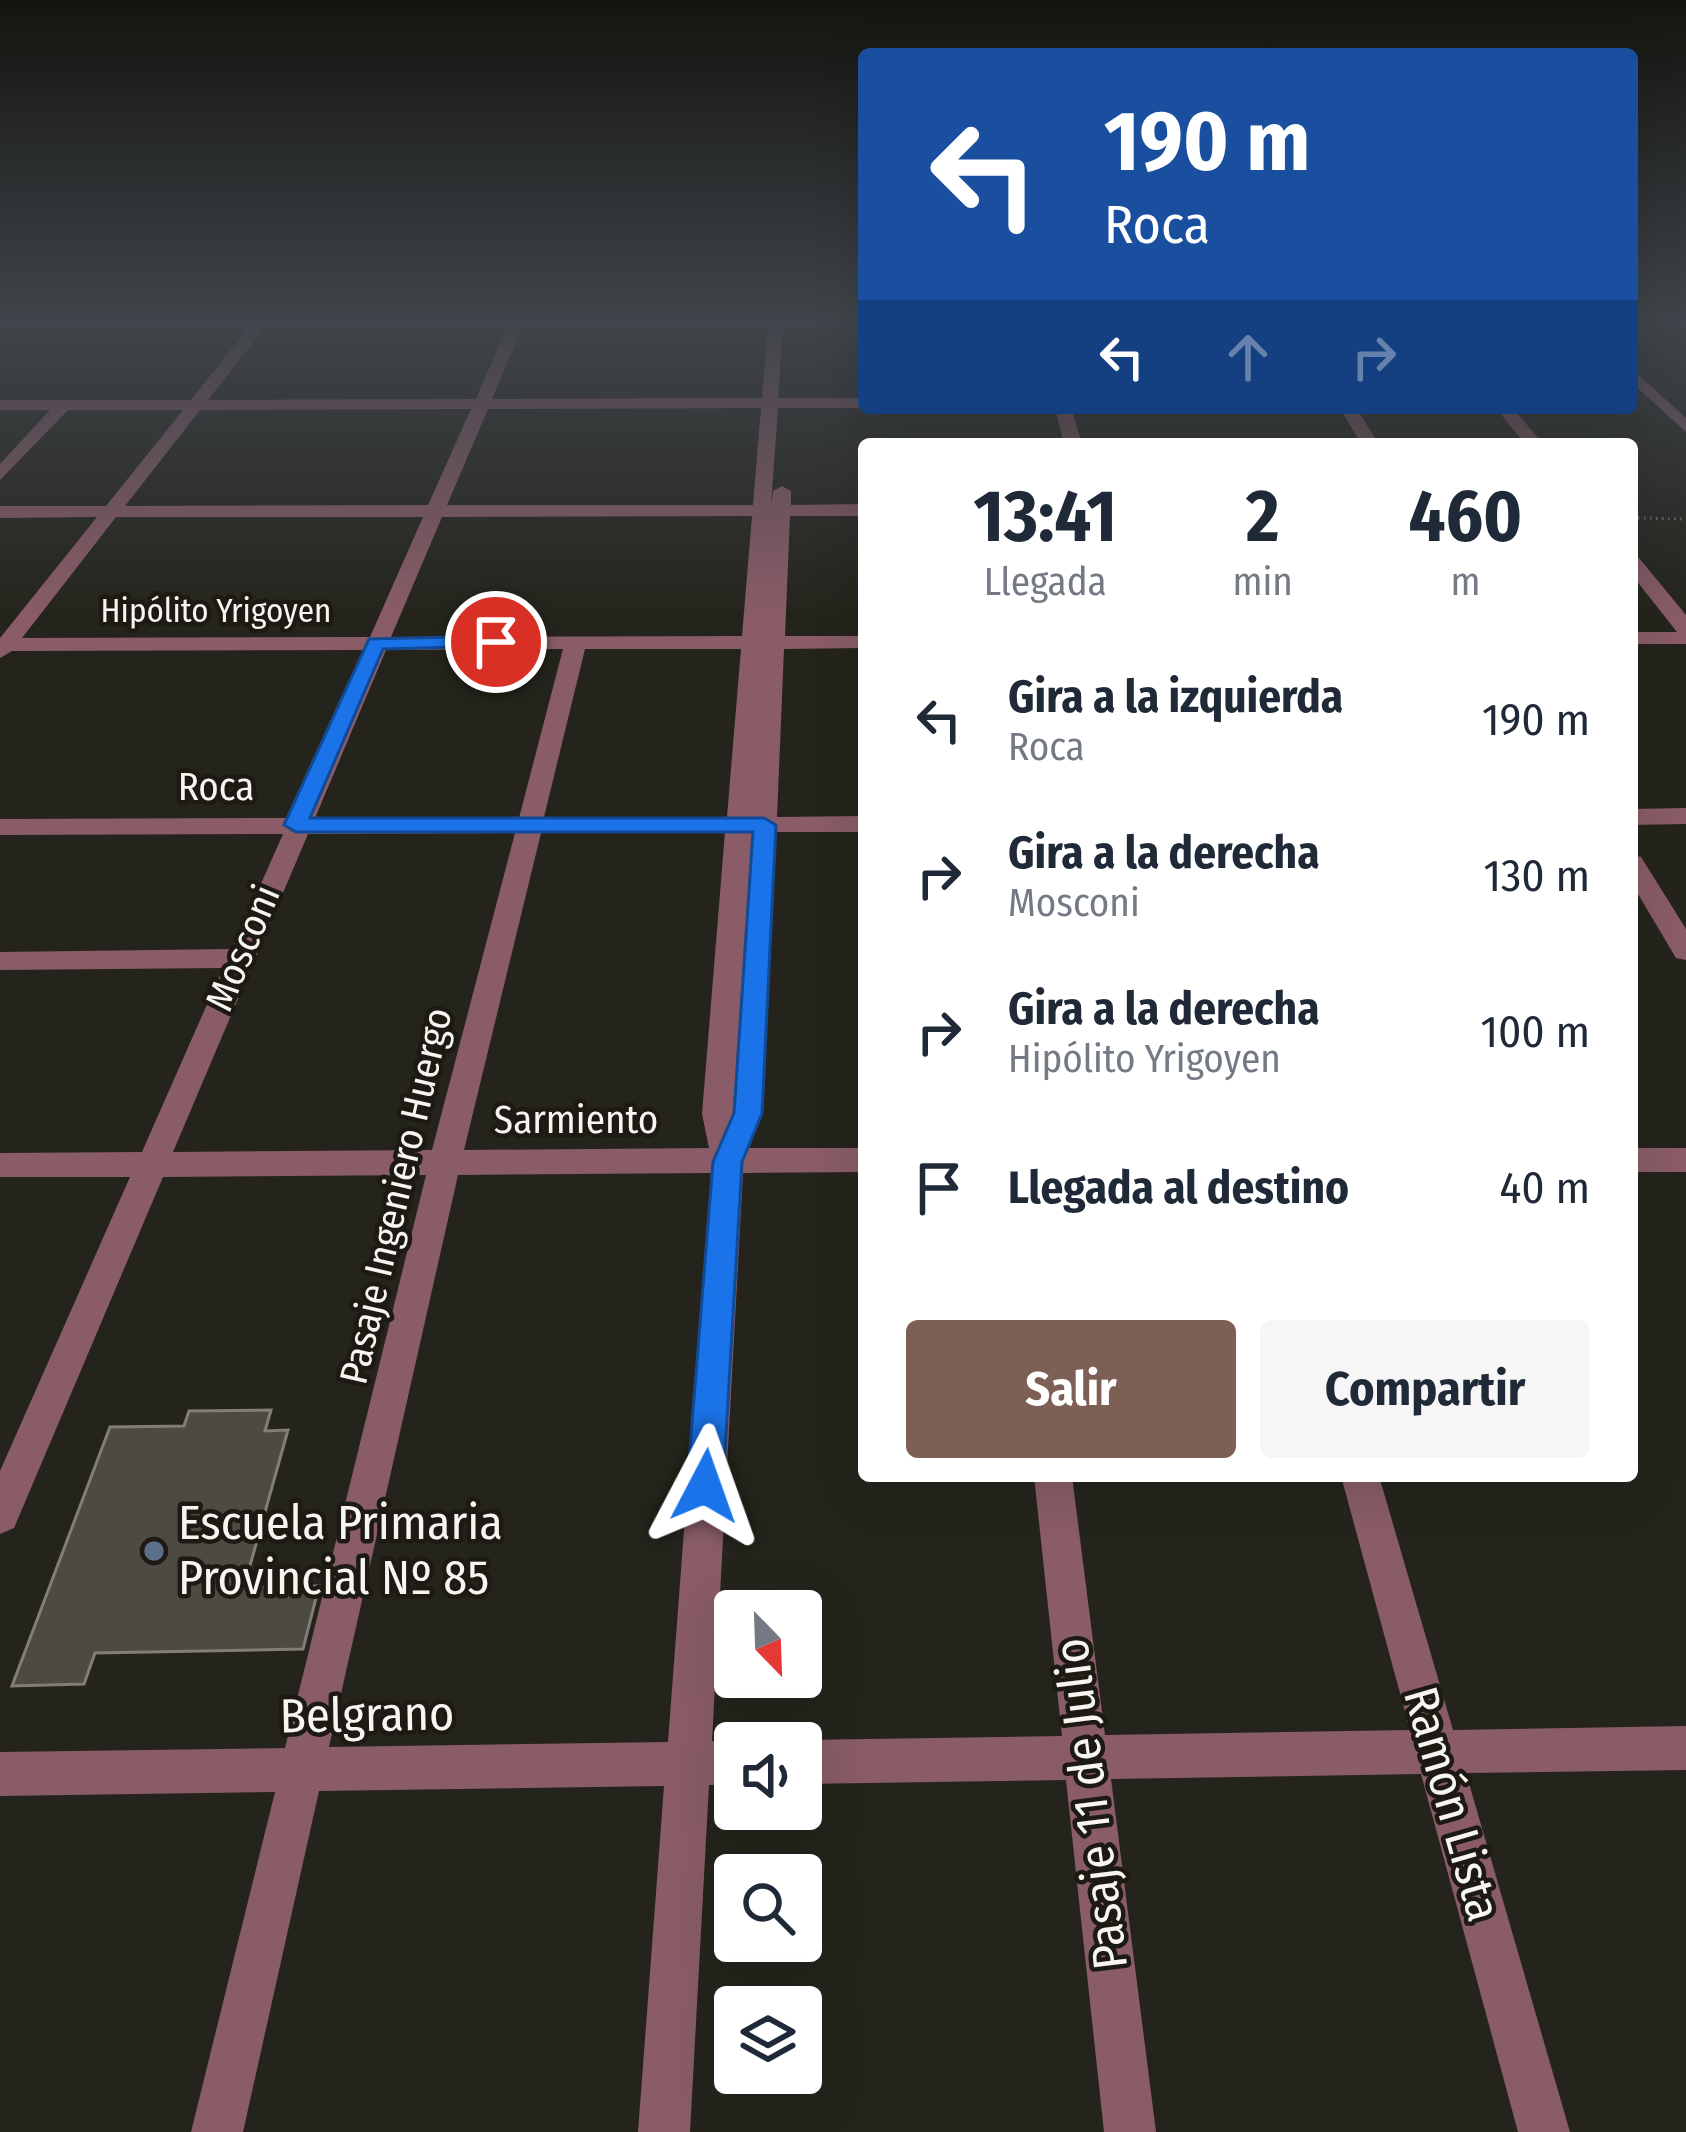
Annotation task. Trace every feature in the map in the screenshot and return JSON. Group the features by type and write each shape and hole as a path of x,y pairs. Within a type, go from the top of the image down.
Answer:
{"street":[{"path":"0,475 52,417"},
{"path":"2,647 185,417"},
{"name":"Mosconi","path":"0,1515 475,417"},
{"path":"664,2132 728,1162 748,1113 752,825 748,643 770,511 777,417"},
{"path":"0,512 858,510"},
{"path":"752,825 773,642 770,511"},
{"path":"1638,570 1686,633"},
{"path":"1638,637 1686,633"},
{"name":"Pasaje Ingeniero Huergo","path":"217,2132 445,1162 576,642"},
{"name":"Hipólito Yrigoyen","path":"2,647 858,642"},
{"path":"1638,818 1686,816"},
{"name":"Roca","path":"0,827 858,824"},
{"path":"1638,873 1686,951"},
{"path":"0,961 239,958"},
{"name":"Sarmiento","path":"0,1165 858,1160"},
{"path":"1638,1160 1686,1160"},
{"name":"Pasaje 11 de Julio","path":"1054,1482 1130,2132"},
{"name":"Ramón Lista","path":"1362,1482 1544,2132"},
{"path":"822,1762 1686,1748"},
{"name":"Belgrano","path":"0,1774 714,1763"}],"path":[{"path":"1638,518 1686,519"}],"building":[{"path":"271,1410 265,1431 288,1430 244,1587 319,1586 303,1649 95,1653 84,1684 12,1686 110,1427 184,1426 189,1411"}],"place":[{"name":"Escuela Primaria Provincial Nº 85","path":"154,1551"}],"route":[{"path":"496,642 376,643 296,825 764,825 748,1113 728,1162 705,1486"}]}
